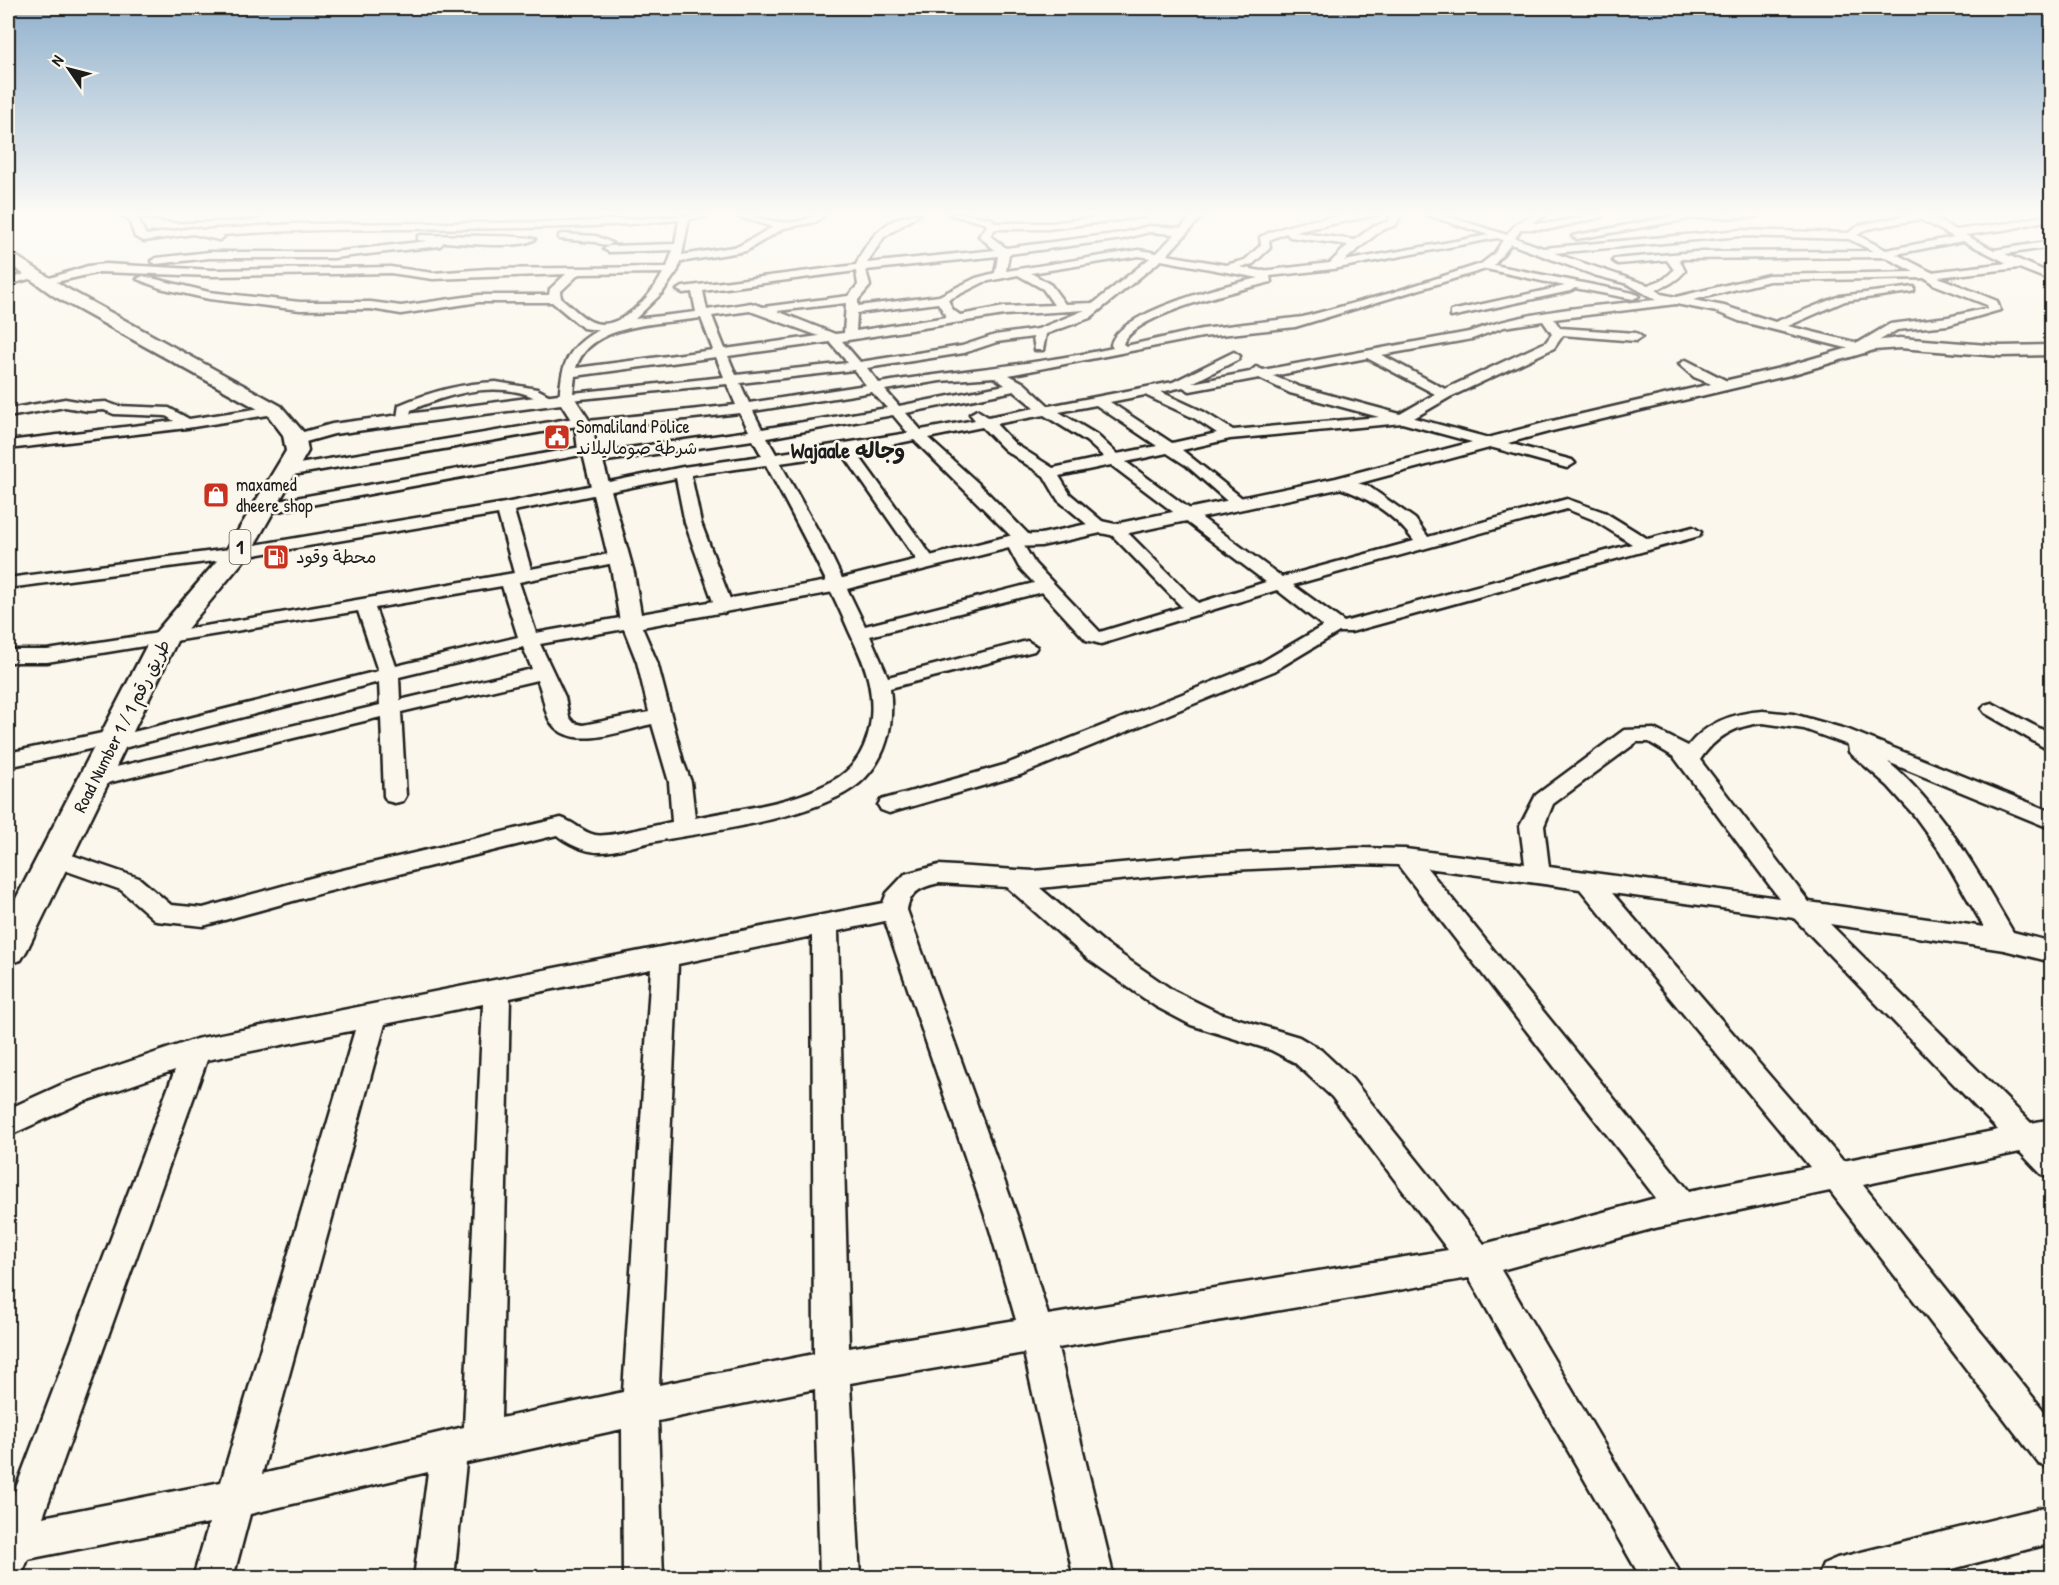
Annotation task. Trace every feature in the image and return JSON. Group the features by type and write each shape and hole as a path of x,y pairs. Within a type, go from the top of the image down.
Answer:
{"highway":[{"path":"51,288 274,411 294,434 295,440"},
{"name":"Road Number 1 / طريق رقم 1","path":"8,950 164,639 237,553 287,471 297,451 295,440"}],"street":[{"path":"170,288 225,296 243,302 342,308 377,306 401,310 469,288"},
{"path":"488,288 555,298 587,325 706,315 721,310 942,299 964,288"},
{"path":"555,298 554,291 558,288"},
{"path":"557,399 575,354 619,324 661,288"},
{"path":"55,858 130,884 165,914 203,917 322,884 561,826 573,836 598,844 684,828 800,801 846,782 872,756 880,729 880,685 839,585 756,435 730,380 706,315 700,309 697,288 659,291"},
{"path":"729,288 756,308 833,338 934,454 972,486 1019,541 1028,567 1093,636 1101,638 1278,584 1567,504 1582,507 1615,524 1645,545"},
{"path":"850,336 851,304 863,288"},
{"path":"1048,288 1062,308"},
{"path":"295,440 332,429 404,418 857,366 958,350 995,339 1040,332 1086,315 1120,288"},
{"path":"1122,349 1118,345 1118,339 1136,326 1210,293 1232,288"},
{"path":"1417,288 1308,320 1223,349 1259,373 1295,390 1567,464"},
{"path":"1455,314 1573,288"},
{"path":"1583,288 1630,296 1653,293 1659,288"},
{"path":"1639,288 1720,309 1743,318 1863,348 1894,327 1948,321 1994,310 1993,303 1957,288"},
{"path":"1154,390 1183,388 1371,355 1472,335 1501,324 1677,299 1736,288"},
{"path":"1777,326 1815,312 1823,305 1892,288"},
{"path":"942,299 948,312 956,318"},
{"path":"569,373 720,355 1004,311 1098,306"},
{"path":"1050,473 1173,449 1230,435 1402,419 1445,394 1544,349 1557,337 1557,331 1546,317"},
{"path":"287,471 507,432 744,408 876,386 997,373 1202,333 1308,320"},
{"path":"940,322 974,376"},
{"path":"1557,331 1636,337"},
{"path":"1040,332 1040,366"},
{"path":"1202,333 1215,344"},
{"path":"8,760 114,741 529,640 839,585 1019,541 1066,536 1241,505 1726,386 1863,348 1900,343 2000,351 2052,350"},
{"path":"1371,355 1445,394"},
{"path":"8,583 237,553 505,508 683,472 847,449 1178,385 1234,356"},
{"path":"1686,364 1699,374 1726,386"},
{"path":"997,373 1019,386 1029,398 1073,424 1106,448 1114,460 1336,626 1344,627 1406,611 1693,532"},
{"path":"940,378 964,398 985,423 1010,447 1050,473 1064,497 1108,528 1195,609"},
{"path":"262,509 508,464 824,425 1019,386"},
{"path":"1154,390 1230,435"},
{"path":"557,399 582,423 619,557 631,622 647,662 680,782 684,828"},
{"path":"1099,401 1173,449 1241,505"},
{"path":"8,413 66,404 88,407 106,406 114,410 169,412 176,414 187,424"},
{"path":"8,444 187,424 274,411"},
{"path":"507,432 508,464"},
{"path":"847,449 927,562"},
{"path":"683,472 693,523 724,607"},
{"path":"1338,483 1362,489 1409,523 1424,543"},
{"path":"505,508 529,640 555,697 559,718 567,729 575,732 598,730 661,716"},
{"path":"13,659 164,639 619,557"},
{"path":"859,633 1045,586"},
{"path":"364,603 389,675 395,795"},
{"path":"890,805 1012,770 1267,667 1336,626"},
{"path":"880,685 1027,647"},
{"path":"95,779 544,672"},
{"path":"1992,709 2052,745"},
{"path":"1689,761 1702,739 1711,732 1748,719 1776,717 1843,735 2007,805 2052,821"},
{"path":"1538,873 1532,826 1544,800 1623,739 1638,734 1654,736 1673,745 1689,761 1801,910 2039,1135 2052,1164"},
{"path":"1843,735 1907,792 1921,808 1973,886 2004,940"},
{"path":"1094,1578 1037,1334 1006,1230 894,910 896,899 906,886 926,876 957,873 1015,880 1063,878 1208,863 1356,856 1405,857 1586,879 1801,910 2004,940 2052,952"},
{"path":"1405,857 1682,1207"},
{"path":"1586,879 1836,1175 2052,1451"},
{"path":"1015,880 1076,935 1148,988 1189,1012 1216,1023 1289,1045 1321,1066 1342,1088 1477,1261 1663,1578"},
{"path":"8,1123 73,1093 196,1051 374,1013 497,991 894,910"},
{"path":"825,924 832,1368 840,1578"},
{"path":"643,1578 640,1406 665,956"},
{"path":"434,1578 465,1447 497,991"},
{"path":"213,1578 238,1498 374,1013"},
{"path":"10,1548 196,1051"},
{"path":"10,1548 640,1406 832,1368 1477,1261 1682,1207 2039,1135"},
{"path":"1837,1578 2052,1524"}],"place":[{"name":"Somaliland Police شرطة صوماليلاند","path":"557,437"},
{"name":"maxamed dheere shop","path":"216,495"},
{"name":"محطة وقود","path":"276,557"}],"district":[{"name":"Wajaale وجاله","path":"848,450"}]}
